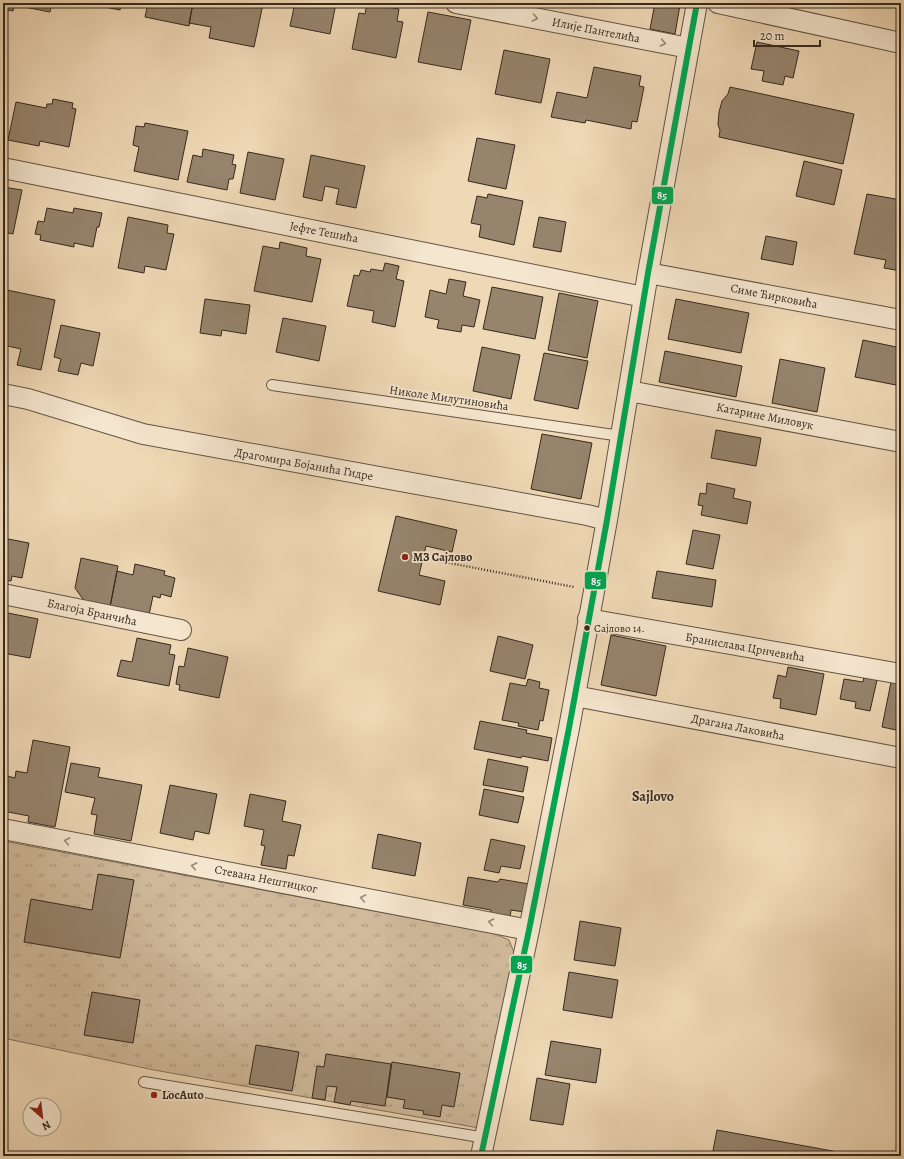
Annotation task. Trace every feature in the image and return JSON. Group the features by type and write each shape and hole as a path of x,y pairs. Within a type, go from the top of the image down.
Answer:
{"street":[{"name":"Илије Пантелића","path":"456,3 689,48"},
{"path":"483,1147 529,930 575,696 607,520 648,273 697,3"},
{"path":"718,3 901,43"},
{"name":"Јефте Тешића","path":"3,168 644,296"},
{"name":"Симе Ћирковића","path":"648,273 901,320"},
{"name":"Катарине Миловук","path":"629,391 901,442"},
{"name":"Драгомира Бојанића Гидре","path":"3,394 28,399 143,434 607,520"},
{"name":"Благоја Бранчића","path":"3,594 181,630"},
{"name":"Бранислава Црнчевића","path":"588,619 901,674"},
{"name":"Драгана Лаковића","path":"575,696 901,758"},
{"name":"Стевана Нештицког","path":"3,829 529,930"}],"lane":[{"name":"Николе Милутиновића","path":"272,385 621,436"},
{"path":"144,1082 483,1147"}],"path":[{"path":"434,560 594,591"}],"green space":[{"path":"3,841 496,934 509,940 515,955 479,1128 154,1070 3,1038"}],"building":[{"path":"3,3 52,3 50,12 14,5 13,11 3,9"},
{"path":"84,3 121,3 120,10"},
{"path":"148,3 193,3 189,26 145,17"},
{"path":"193,3 263,4 254,47 209,38 211,27 189,23"},
{"path":"295,3 336,3 330,34 290,26"},
{"path":"367,3 399,9 397,21 403,22 396,58 352,49 359,13 365,14"},
{"path":"655,3 680,5 675,34 650,29"},
{"path":"428,12 471,20 461,70 418,62"},
{"path":"757,42 799,51 793,78 785,76 783,85 762,81 764,71 751,69"},
{"path":"504,50 550,59 541,103 495,94"},
{"path":"594,67 641,76 639,86 644,87 637,122 632,121 631,129 586,120 585,123 551,117 557,92 587,98"},
{"path":"730,87 854,114 843,164 719,137 719,112 722,101 728,94"},
{"path":"53,99 73,103 72,108 76,109 69,147 40,141 39,146 8,140 16,102 46,108 47,104 52,104"},
{"path":"145,123 188,131 178,180 134,171 139,147 133,145 136,126 144,127"},
{"path":"477,138 515,145 506,189 468,181"},
{"path":"203,149 234,155 232,164 236,165 233,179 229,179 227,190 187,182 193,155 202,157"},
{"path":"248,152 284,159 275,200 240,193"},
{"path":"311,155 365,166 356,208 336,204 339,189 325,186 322,201 303,197"},
{"path":"804,161 842,170 834,205 796,196"},
{"path":"3,187 22,190 13,234 3,232"},
{"path":"488,194 523,201 514,245 479,237 481,225 471,223 477,196 487,198"},
{"path":"867,194 901,200 901,271 884,268 886,260 854,254"},
{"path":"47,208 73,213 74,208 102,213 99,227 97,227 93,247 74,243 74,247 40,240 41,235 35,234 38,221 44,222"},
{"path":"128,217 168,225 167,233 174,234 166,270 145,266 144,273 118,268"},
{"path":"539,217 566,222 561,252 533,247"},
{"path":"766,236 797,242 793,265 761,259"},
{"path":"280,242 307,248 306,256 321,259 312,302 254,291 263,246 279,249"},
{"path":"385,263 399,266 396,279 404,281 395,327 372,322 374,311 347,306 354,275 359,276 361,270 370,272 371,269 383,271"},
{"path":"449,279 466,282 463,296 480,300 474,327 462,325 461,332 437,328 439,320 425,317 430,290 446,294"},
{"path":"492,287 543,297 535,339 483,329"},
{"path":"7,290 55,300 41,370 17,365 21,349 3,345 3,309"},
{"path":"559,293 598,301 587,358 548,350"},
{"path":"205,299 250,305 246,334 222,330 221,336 200,333"},
{"path":"676,299 749,313 741,353 668,339"},
{"path":"283,318 326,326 319,361 276,352"},
{"path":"61,325 100,333 93,366 81,363 78,375 58,371 61,359 54,357"},
{"path":"863,340 901,348 901,363 896,385 855,377"},
{"path":"482,347 520,355 511,399 473,391"},
{"path":"665,351 742,366 736,397 659,382"},
{"path":"544,353 588,361 578,409 534,400"},
{"path":"780,359 825,368 817,412 772,403"},
{"path":"716,430 761,438 756,466 711,458"},
{"path":"542,434 592,443 581,499 531,489"},
{"path":"707,483 735,489 733,498 751,502 747,524 701,515 703,506 698,505 700,493 706,494"},
{"name":"МЗ Сајлово","path":"396,516 457,530 452,552 426,546 419,575 445,581 440,605 378,591"},
{"path":"693,530 720,535 713,569 686,564"},
{"path":"3,538 29,543 22,578 12,576 11,581 3,580"},
{"path":"81,558 118,566 110,607 85,602 75,588"},
{"path":"135,564 165,571 164,575 175,578 171,597 161,594 160,598 153,596 149,615 110,607 117,571 133,575"},
{"path":"657,571 716,580 712,607 652,598"},
{"path":"3,612 38,619 30,658 3,653"},
{"path":"611,635 666,646 656,696 601,685"},
{"path":"498,636 533,645 525,679 490,671"},
{"path":"137,638 171,645 169,654 175,655 169,686 117,676 121,660 132,662"},
{"path":"188,648 228,657 219,698 179,690 180,685 176,684 179,666 184,667"},
{"path":"788,667 824,674 816,715 780,708 781,699 773,698 778,675 786,677"},
{"path":"864,677 877,680 870,711 855,708 856,702 840,699 844,679 863,682"},
{"path":"892,677 901,679 901,731 882,727"},
{"path":"528,679 540,682 539,688 549,690 543,721 540,720 538,730 518,726 519,723 502,720 510,683 526,686"},
{"path":"480,721 527,730 526,733 552,738 548,761 522,756 521,758 474,749"},
{"path":"33,740 70,747 55,827 28,822 29,816 3,811 3,775 15,778 16,771 27,773"},
{"path":"488,759 528,767 523,792 483,785"},
{"path":"71,763 100,768 98,777 142,785 131,841 94,834 97,815 91,814 95,798 65,792"},
{"path":"170,785 217,794 209,834 195,831 193,840 160,833"},
{"path":"484,789 524,797 518,823 479,815"},
{"path":"250,794 286,801 282,821 301,825 294,856 288,855 286,869 261,865 265,846 261,845 264,830 244,826"},
{"path":"378,834 421,843 415,876 372,868"},
{"path":"491,839 525,846 520,869 501,866 499,873 484,870"},
{"path":"98,874 134,880 120,958 24,942 31,899 92,910"},
{"path":"468,877 498,882 500,879 529,884 524,912 511,910 510,917 490,914 491,910 463,905"},
{"path":"580,921 621,928 615,966 574,960"},
{"path":"569,972 618,980 612,1018 563,1010"},
{"path":"92,992 140,1000 133,1043 84,1035"},
{"path":"551,1041 601,1049 596,1083 545,1075"},
{"path":"256,1045 299,1052 292,1091 249,1084"},
{"path":"326,1054 391,1064 385,1106 351,1101 350,1105 334,1102 337,1087 327,1086 325,1100 312,1098 317,1066 324,1067"},
{"path":"392,1062 460,1073 454,1107 442,1105 440,1117 423,1114 424,1111 403,1108 405,1100 387,1097"},
{"path":"537,1078 570,1084 563,1125 530,1120"},
{"path":"717,1130 860,1156 712,1156"}],"transit line":[{"name":"85","path":"481,1156 529,930 569,728 607,520 648,273 697,3"}],"place":[{"name":"МЗ Сајлово","path":"405,557"},
{"name":"Сајлово 14.","path":"587,628"},
{"name":"LocAuto","path":"154,1095"}],"district":[{"name":"Sajlovo","path":"653,796"}]}
